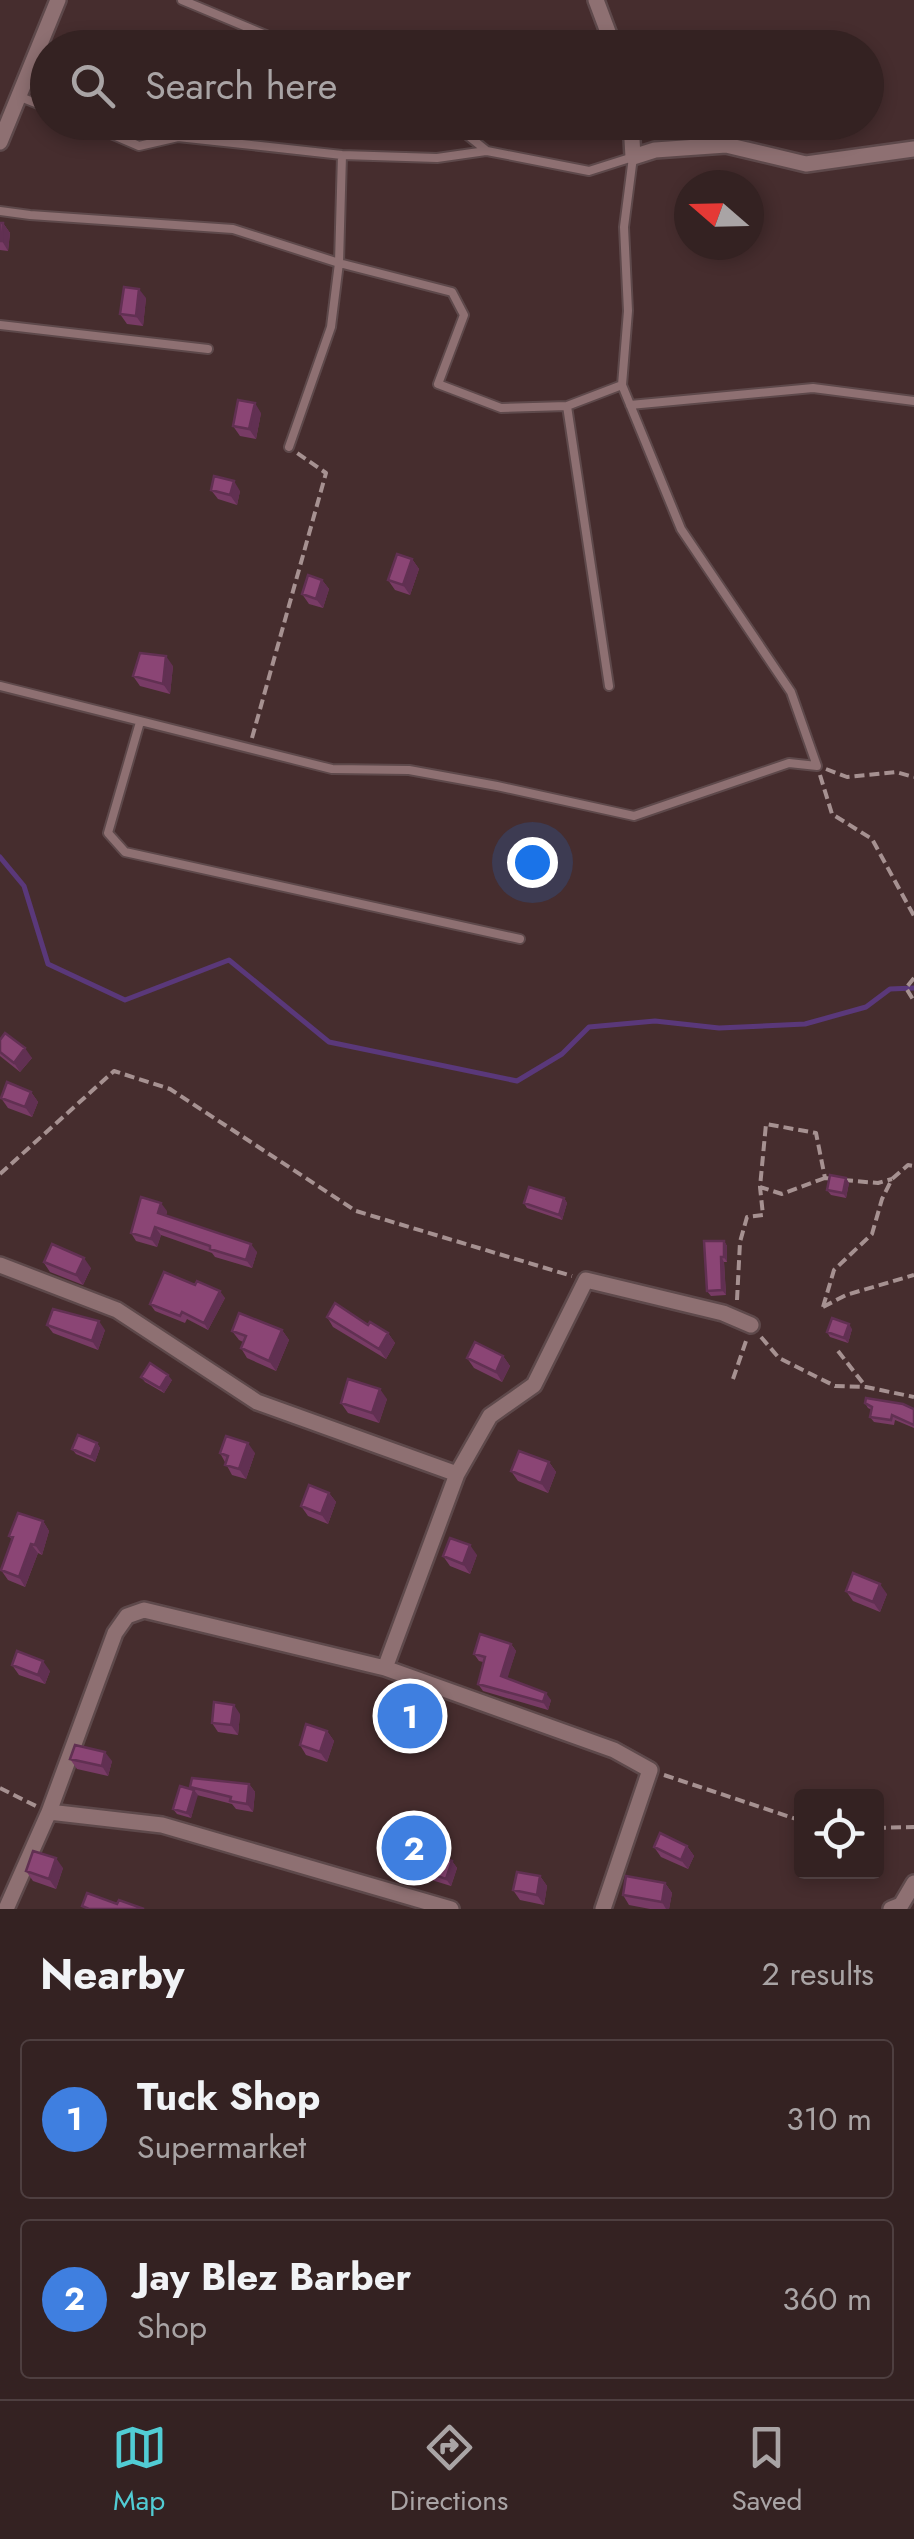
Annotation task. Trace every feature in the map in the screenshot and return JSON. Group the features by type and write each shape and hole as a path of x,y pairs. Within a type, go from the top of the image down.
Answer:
{"street":[{"path":"46,30 58,0"},
{"path":"596,0 607,30"},
{"path":"0,142 30,67"},
{"path":"632,140 632,157 654,150 726,146 806,164 914,150"},
{"path":"0,1265 117,1310 257,1402 457,1474"},
{"path":"385,1668 457,1474 490,1416 534,1384 586,1280 723,1313 751,1324"},
{"path":"6,1909 50,1812 115,1632 127,1616 144,1610 385,1668 614,1750 650,1770 603,1909"},
{"path":"50,1812 162,1825 451,1909"},
{"path":"891,1909 901,1906 914,1882"}],"lane":[{"path":"182,0 253,30"},
{"path":"18,96 30,101"},
{"path":"125,140 139,146 162,140"},
{"path":"0,686 332,769 409,770 634,816 788,763 817,766 791,692 680,529 622,385 628,311 624,228 632,157 590,171 487,150 437,158 342,154 214,140"},
{"path":"474,140 487,150"},
{"path":"289,447 332,327 339,262 342,154"},
{"path":"0,211 234,229 452,292 464,314 438,384 500,408 567,406 622,385"},
{"path":"0,325 208,349"},
{"path":"630,406 813,388 914,401"},
{"path":"567,406 609,686"},
{"path":"140,722 108,833 126,852 520,939"}],"path":[{"path":"248,750 326,474 289,447"},
{"path":"817,766 847,777 896,772 914,777"},
{"path":"817,766 832,814 872,839 914,916"},
{"path":"914,978 906,988 914,1001"},
{"path":"0,1174 114,1070 170,1089 356,1212 586,1280"},
{"path":"825,1178 816,1133 766,1124 760,1188 762,1216 747,1217 740,1242 736,1301 780,1358 835,1386 866,1387 914,1397"},
{"path":"760,1188 782,1194 825,1178 878,1183 908,1165 914,1166"},
{"path":"892,1178 872,1234 834,1270 824,1307 846,1294 914,1275"},
{"path":"733,1379 751,1324"},
{"path":"838,1351 866,1387"},
{"path":"650,1770 794,1818"},
{"path":"0,1788 50,1812"},
{"path":"884,1828 914,1827"}],"building":[{"path":"124,287 139,289 136,316 120,314"},
{"path":"238,400 255,403 249,429 233,426"},
{"path":"214,476 234,481 230,495 211,490"},
{"path":"397,554 412,559 403,585 388,580"},
{"path":"308,575 322,580 316,599 302,594"},
{"path":"140,653 166,656 163,684 133,676"},
{"path":"5,1033 25,1048 14,1063 0,1052 0,1040"},
{"path":"7,1082 31,1092 25,1107 1,1098"},
{"path":"830,1175 846,1178 843,1193 827,1190"},
{"path":"529,1187 564,1198 559,1215 524,1203"},
{"path":"141,1197 161,1203 158,1213 251,1244 246,1260 155,1227 151,1239 131,1233"},
{"path":"704,1241 724,1241 722,1290 707,1291"},
{"path":"52,1244 84,1258 76,1275 44,1262"},
{"path":"164,1272 220,1291 204,1323 182,1312 180,1316 150,1304"},
{"path":"335,1303 388,1333 379,1349 327,1317"},
{"path":"53,1309 99,1321 92,1341 47,1325"},
{"path":"239,1313 282,1330 269,1361 241,1348 246,1336 232,1331"},
{"path":"832,1318 849,1324 844,1338 827,1332"},
{"path":"475,1342 503,1356 496,1372 467,1358"},
{"path":"150,1363 168,1375 160,1388 141,1377"},
{"path":"348,1379 380,1389 372,1413 341,1403"},
{"path":"866,1398 914,1409 914,1425 892,1415 891,1420 870,1417 872,1407 865,1403"},
{"path":"78,1435 97,1443 91,1457 72,1449"},
{"path":"226,1436 248,1443 239,1469 225,1465 228,1456 220,1453"},
{"path":"519,1451 549,1462 541,1483 511,1471"},
{"path":"309,1485 329,1493 321,1514 301,1506"},
{"path":"18,1513 43,1521 19,1577 1,1570"},
{"path":"450,1538 470,1545 463,1564 443,1556"},
{"path":"853,1573 880,1584 873,1602 846,1591"},
{"path":"480,1634 511,1644 501,1676 546,1693 543,1702 478,1684 485,1657 474,1654"},
{"path":"17,1651 43,1661 38,1675 12,1665"},
{"path":"214,1702 234,1705 231,1725 212,1723"},
{"path":"400,1703 418,1710 405,1745 390,1740"},
{"path":"306,1724 327,1731 320,1752 300,1745"},
{"path":"75,1745 105,1752 102,1766 70,1759"},
{"path":"192,1778 249,1784 247,1804 190,1787"},
{"path":"180,1786 194,1790 187,1813 173,1809"},
{"path":"660,1833 687,1846 681,1860 654,1847"},
{"path":"405,1836 443,1849 441,1857 452,1861 446,1879 420,1870 423,1866 396,1850"},
{"path":"33,1851 56,1858 49,1879 26,1871"},
{"path":"517,1872 540,1876 537,1895 513,1890"},
{"path":"626,1876 665,1883 662,1902 623,1895"},
{"path":"87,1893 144,1909 89,1909 82,1906"}],"waterway":[{"path":"0,857 24,886 48,964 125,1000 229,960 329,1042 517,1081 562,1054 589,1027 655,1021 719,1028 805,1024 866,1007 890,989 914,988"}],"place":[{"name":"Tuck Shop","path":"410,1716"},
{"name":"Jay Blez Barber","path":"414,1848"}]}
